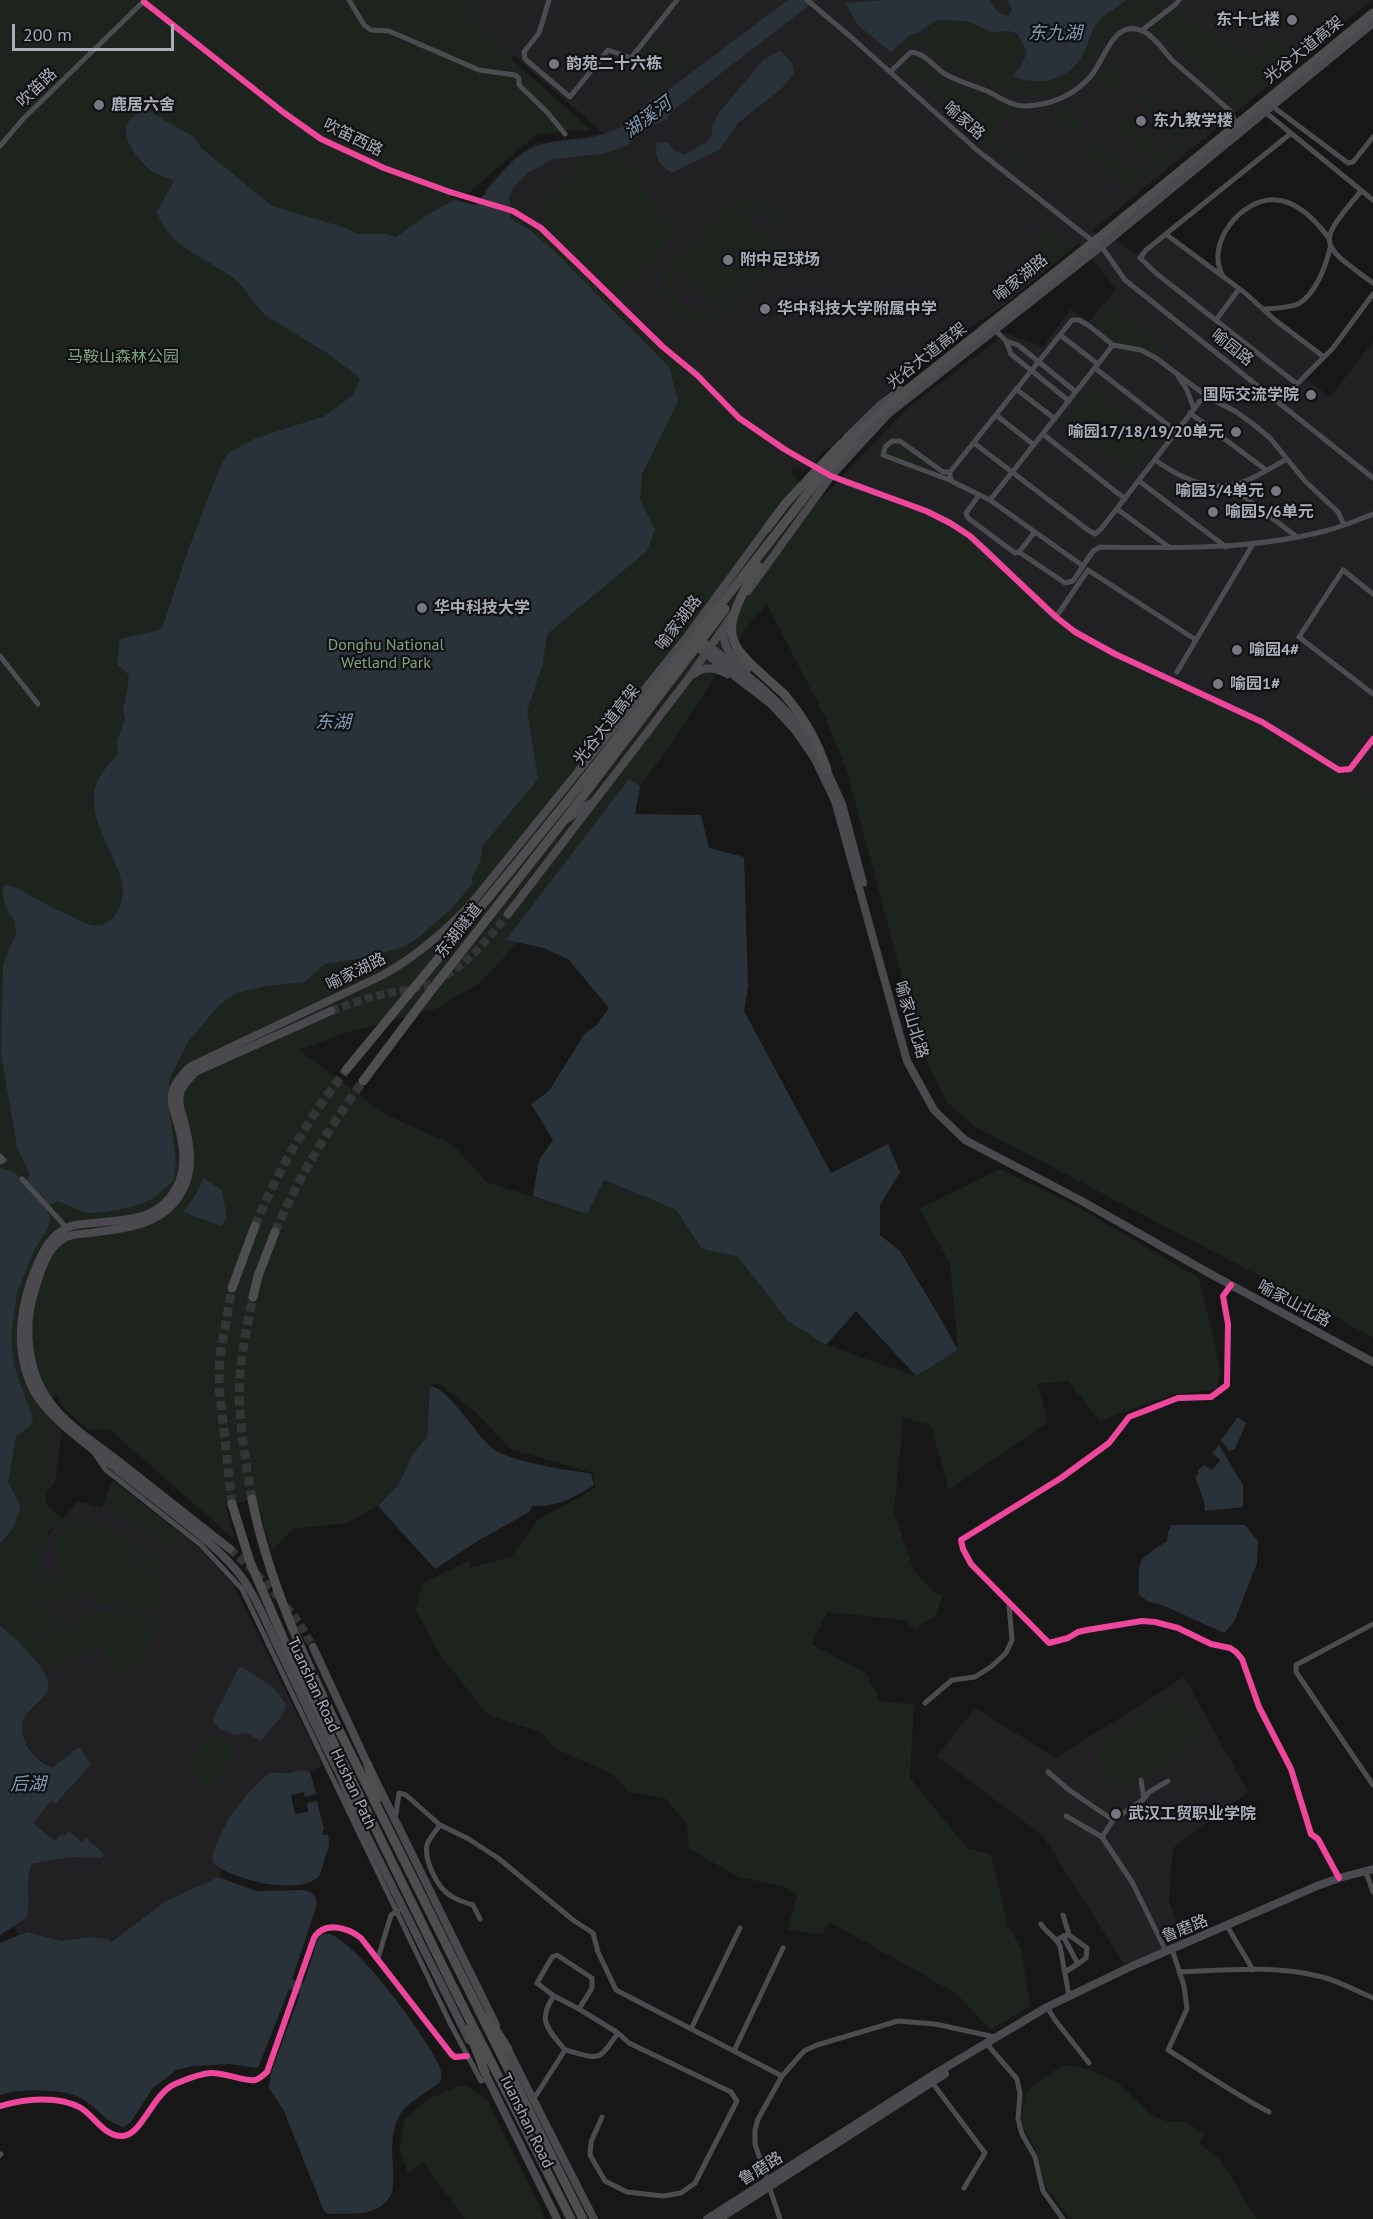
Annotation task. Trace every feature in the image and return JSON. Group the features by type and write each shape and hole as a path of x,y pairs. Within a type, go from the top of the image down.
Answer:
{"highway":[{"name":"光谷大道高架","path":"572,794 818,480 884,408 1053,276 1373,11"},
{"name":"光谷大道高架","path":"572,794 758,567 821,482 863,433 886,411 1070,266 1373,18"},
{"path":"767,528 786,503 841,444 861,431"},
{"path":"758,567 736,606 731,621 732,637 747,662 784,694 804,718 813,732 827,770"},
{"name":"东湖隧道","path":"363,1081 563,822 572,794"},
{"name":"东湖隧道","path":"346,1070 572,794"},
{"path":"232,1288 255,1226"},
{"path":"254,1297 258,1276 275,1232"},
{"name":"Tuanshan Road","path":"252,1499 266,1561 286,1616 336,1725 583,2219"},
{"name":"Tuanshan Road","path":"232,1504 250,1563 270,1613 354,1797 571,2219"},
{"path":"368,1765 385,1821"},
{"path":"463,1980 508,2049"},
{"path":"451,1983 449,1990 471,2034 486,2075"}],"main road":[{"name":"喻家湖路","path":"66,1227 140,1216 166,1201 178,1184 184,1168 183,1144 171,1100 174,1086 191,1066 372,980 410,960 441,935 572,794 782,505 816,466 879,406 1080,249 1373,11"},
{"name":"喻家湖路","path":"508,914 688,679 831,476 888,414 1108,241 1373,23"},
{"path":"729,621 723,640 762,692"},
{"name":"喻家山北路","path":"688,635 762,692 802,729 827,770 842,804 912,1059 938,1107 968,1136 1083,1195 1209,1268 1373,1356"},
{"path":"688,679 701,669 714,668 762,692"},
{"name":"喻家山北路","path":"762,692 805,744 815,759 835,801 907,1061 934,1110 965,1140 1080,1200 1373,1362"},
{"path":"563,822 595,800"},
{"name":"喻家湖路","path":"230,1549 67,1420 50,1402 41,1388 33,1366 28,1323 31,1304 51,1251 60,1241 73,1235 125,1228 146,1221 164,1212 178,1199 191,1168 189,1140 180,1106 181,1092 195,1072 331,1011"},
{"name":"Tuanshan Road","path":"66,1227 48,1244 35,1269 23,1306 21,1340 26,1371 36,1393 59,1422 206,1539 243,1579 340,1775 354,1797 399,1910 486,2075 558,2219"},
{"name":"Tuanshan Road","path":"313,1647 368,1765 594,2219"},
{"name":"鲁磨路","path":"987,2044 1047,2007 1169,1950 1339,1878 1369,1871"},
{"name":"鲁磨路","path":"707,2219 769,2183 1012,2027"},
{"name":"鲁磨路","path":"719,2219 769,2183"}],"street":[{"path":"350,0 364,25 371,30 389,31 479,70 515,75 519,78 519,85 547,112 565,134"},
{"path":"549,0 539,33 524,52 525,59 570,97 608,50 631,58 677,0"},
{"name":"喻家路","path":"807,0 977,150 1109,255"},
{"path":"1141,30 1179,0"},
{"name":"吹笛西路","path":"145,1 295,121 336,147 384,168 513,211 551,237 663,347 697,375 739,417 784,449 831,476 926,511 950,523 970,536 1056,617 1076,632 1115,654 1262,722 1339,770 1350,769 1373,739"},
{"name":"吹笛路","path":"0,146 23,119 145,1"},
{"path":"890,72 911,52 917,53 944,73 963,83 990,92 1005,102 1023,106 1041,104 1059,100 1084,83 1101,62 1111,39 1122,30 1141,30 1153,38 1170,57 1231,112 1235,122"},
{"path":"1272,106 1348,163 1353,162 1373,137"},
{"path":"1265,112 1373,200"},
{"path":"1290,134 1146,250 1140,258 1157,274 1298,384 1333,348 1373,294"},
{"path":"1265,309 1298,304 1306,296 1326,267 1330,248 1328,237 1332,226 1361,190"},
{"path":"1226,279 1221,273 1221,240 1240,213 1257,204 1267,200 1286,202 1310,217 1328,237"},
{"path":"1167,235 1324,357"},
{"path":"1330,248 1373,283"},
{"name":"喻园路","path":"1109,255 1125,279 1373,478"},
{"path":"1215,320 1239,289"},
{"path":"953,482 950,472 1072,320 1079,320 1113,345 1141,350 1156,358 1209,398 1235,411 1253,424 1270,438 1305,481 1338,512 1344,525"},
{"path":"996,331 1006,341 1011,354 1069,401"},
{"path":"1060,335 1177,432"},
{"path":"1006,341 1018,345 1076,393"},
{"path":"990,500 1113,345"},
{"path":"1175,372 1187,390 1192,411 1266,470"},
{"path":"1016,389 1055,419"},
{"path":"1095,534 1125,499 1200,401 1209,398"},
{"path":"996,415 1034,445"},
{"path":"1043,434 1125,499"},
{"path":"950,472 943,472 900,441 892,441 885,447 883,455 953,482 990,500 1083,566"},
{"path":"974,443 1095,534 1100,547"},
{"path":"1230,486 1287,459"},
{"path":"1155,460 1176,473 1198,482 1230,486 1297,537"},
{"path":"1139,481 1226,548"},
{"path":"979,495 966,513 968,518 1015,553 1019,552 1065,583 1073,581 1094,551 1100,547 1226,548 1327,531 1373,514"},
{"path":"1117,509 1170,548"},
{"path":"1019,552 1034,532"},
{"path":"1178,672 1253,544"},
{"path":"1056,617 1088,570 1196,640"},
{"path":"1373,594 1343,570 1299,637 1373,694"},
{"path":"0,656 38,704"},
{"path":"22,1179 66,1227"},
{"path":"1231,1285 1223,1296 1228,1324 1227,1385 1211,1397 1178,1398 1129,1417 1109,1443 1061,1478 961,1540 971,1564 1048,1643 1068,1638 1078,1632 1142,1621 1178,1628 1211,1644 1230,1648 1236,1652 1242,1659 1259,1707 1291,1769 1311,1834 1318,1839 1339,1878"},
{"name":"Hushan Path","path":"93,1450 106,1470 210,1552 242,1589 399,1910"},
{"path":"925,1703 952,1680 975,1677 1006,1653 1012,1640 1009,1605"},
{"path":"1373,1624 1296,1665 1296,1672 1373,1785"},
{"path":"1048,1772 1069,1790 1113,1820"},
{"path":"1141,1780 1144,1799"},
{"path":"1102,1838 1113,1820 1144,1799 1149,1792 1168,1781"},
{"path":"394,1814 396,1814 399,1793 406,1795 440,1825 467,1838 498,1858 573,1920 593,1933 598,1952 616,1990 782,2076"},
{"path":"1066,1816 1102,1838 1132,1882 1179,1972 1187,1999 1187,2009 1168,2050 1244,2099 1269,2112"},
{"path":"440,1825 428,1841 427,1857 430,1866 449,1895 473,1905 480,1919"},
{"path":"1369,1871 1373,1892"},
{"path":"378,1958 391,1915 399,1910"},
{"path":"1063,1915 1066,1988 1069,1996"},
{"path":"1041,1924 1044,1930 1087,1948 1086,1958 1065,1972"},
{"path":"1227,1926 1253,1970"},
{"path":"691,2029 740,1928"},
{"path":"1063,1937 1078,1964"},
{"path":"734,2051 783,1948"},
{"path":"579,2009 592,1988 592,1978 557,1955 552,1957 537,1983 554,1996 618,2033 629,2043 731,2092 737,2101 695,2183 681,2193 663,2196 627,2192 605,2181 590,2155 591,2142 602,2117"},
{"path":"1179,1972 1297,1971 1324,1977 1373,1998"},
{"path":"554,1996 545,2013 545,2024 565,2050 594,2057 603,2054 618,2033"},
{"path":"1047,2007 1089,2063"},
{"path":"780,2219 755,2144 755,2130 758,2119 782,2076 804,2051 898,2021 935,2024 995,2037"},
{"path":"987,2044 1017,2079 1020,2094 1018,2119 1022,2134 1035,2157 1043,2191 1063,2219"},
{"path":"533,2100 565,2050"},
{"path":"930,2080 985,2153 964,2188"}],"shaded area":[{"name":"华中科技大学","path":"476,0 1372,0 1092,231 1117,241 1135,254 1165,234 1323,359 1307,379 1330,397 1373,342 1373,1026 802,519 905,410 1006,333 1043,347 1071,309 1089,322 1116,289 1079,243 1004,305 927,356 803,472 794,467 697,596 0,961 502,214 484,191 512,160 535,144 603,133 472,19"},
{"path":"44,1415 62,1432 55,1482 35,1508"},
{"path":"78,1501 102,1507 174,1547 184,1536 201,1550 233,1584 322,1765 310,1772 273,1771 235,1809 212,1858 214,1864 222,1870 218,1877 166,1901 110,1942 107,1939 90,1937 62,1941 27,1932 19,1934 15,1926 25,1920 28,1879 32,1864 89,1856 86,1839 82,1842 65,1836 55,1841 33,1822 51,1800 55,1803 91,1765 57,1764 51,1766 36,1758 28,1746 24,1739 22,1724 47,1677 15,1636 36,1549"},
{"name":"武汉工贸职业学院","path":"1184,1677 1248,1792 1173,1848 1169,1901 1183,1940 1124,1964 1043,1836 937,1756 975,1708 1056,1758"}],"green space":[{"path":"0,0 476,0 473,19 515,57 509,57 591,130 537,134 468,193 456,193 450,197 541,228 780,459 799,481 811,512 827,493 853,490 929,518 953,530 975,547 1032,603 1059,625 1113,657 1248,721 1319,762 1373,798 1373,1338 1313,1304 974,1126 946,1101 921,1048 846,768 825,717 767,604 750,623 673,741 562,895 480,983 435,1009 345,1033 299,1050 386,1115 452,1144 487,1182 587,1214 603,1180 676,1210 702,1249 738,1257 788,1321 826,1345 916,1376 958,1350 950,1263 919,1209 1000,1169 1074,1205 1199,1278 1221,1371 1216,1389 1171,1395 1100,1421 1068,1381 1038,1384 1048,1422 949,1490 931,1425 903,1418 894,1512 914,1571 935,1593 942,1596 936,1616 915,1629 903,1620 827,1612 812,1644 866,1673 880,1701 914,1705 910,1778 967,1848 991,1855 1008,1926 1021,1948 1030,2006 990,2030 957,1994 830,1922 822,1934 787,1930 797,1896 786,1887 739,1877 689,1849 687,1824 665,1798 628,1792 614,1775 552,1747 543,1733 488,1715 441,1656 415,1609 423,1583 470,1560 470,1568 511,1557 538,1520 595,1488 593,1473 511,1449 476,1413 438,1383 430,1386 427,1437 412,1455 399,1484 378,1506 347,1523 293,1529 272,1550 256,1498 225,1506 235,1540 109,1429 89,1430 67,1411 54,1393 46,1504 62,1519 48,1533 43,1542 41,1561 46,1594 38,1604 44,1602 46,1608 51,1606 56,1617 65,1623 35,1638 63,1626 65,1630 76,1625 75,1621 106,1608 130,1615 154,1617 157,1620 144,1661 120,1676 101,1646 46,1669 34,1645 13,1906 0,1913"},
{"path":"1129,0 1169,3 1143,22 1127,22 1116,26 1103,42 1098,43 1092,57 1076,79 1066,87 1043,95 1029,96 1006,91 991,82 950,66 919,44 909,46 896,58 892,54 910,37 937,22 966,22 992,34 1008,32 1018,36 1026,53 1011,77 1033,83 1054,80 1073,70 1086,52 1096,25"},
{"path":"1175,11 1255,61 1273,35 1298,52 1237,106 1151,25"},
{"path":"655,39 684,64 651,87 631,69"},
{"path":"917,57 939,75 965,89 1015,108 1016,111 1001,120 990,133 1025,164 1020,170 902,66"},
{"path":"1108,63 1125,77 1118,92 1097,78"},
{"path":"1144,94 1193,137 1129,190 1089,154 1099,142 1138,176 1154,162 1113,126 1123,116 1164,153 1179,138 1137,101"},
{"path":"1063,106 1086,128 1075,133 1047,111"},
{"path":"588,150 616,151 643,173 639,184 675,233 618,296 546,224 544,203"},
{"path":"740,194 770,206 782,217 788,240 783,256 719,319 695,322 681,317 667,298 660,275","holes":["751,209 765,213 775,223 779,235 777,250 740,212","739,213 680,270 717,308 775,253 744,286 716,310 706,314 690,312 675,297 673,285 676,273"]},
{"path":"1048,227 1071,249 1031,280 1030,275 1050,258 1031,242"},
{"path":"1109,303 1164,347 1157,355 1143,347 1116,343 1093,325"},
{"path":"1090,388 1156,442 1131,474 1064,421"},
{"path":"896,443 937,472 886,454 888,447"},
{"path":"112,1480 184,1536 174,1547 102,1507"},
{"path":"74,1521 97,1526 127,1538 131,1557 145,1578 151,1578 150,1574 135,1549 139,1545 147,1548 153,1554 164,1582 165,1592 160,1609 145,1612 114,1604 98,1606 91,1589 55,1604 50,1590 52,1582 60,1580 57,1555 58,1537 66,1524"},
{"path":"1170,1702 1187,1706 1193,1711 1199,1724 1196,1739 1191,1747 1120,1793 1117,1789 1122,1785 1109,1779 1101,1768 1099,1755 1101,1749 1106,1742 1127,1726"},
{"path":"208,1734 234,1747 222,1775 208,1791 194,1774 186,1769"},
{"path":"1065,2065 1088,2069 1118,2083 1152,2115 1168,2122 1185,2122 1205,2133 1199,2143 1220,2160 1257,2219 1070,2219 1046,2187 1035,2149 1024,2128 1021,2115 1029,2089"},
{"path":"465,2085 487,2100 539,2204 544,2219 465,2219 423,2162 408,2174 399,2147 405,2119 427,2100"}],"water":[{"name":"东湖","path":"788,0 816,0 672,111 666,120 653,125 628,144 615,150 601,154 553,159 529,172 513,188 509,197 511,219 531,231 557,254 669,367 678,401 642,474 640,500 655,529 647,551 547,634 543,663 527,711 538,779 483,845 480,862 472,876 472,884 451,909 418,938 405,946 370,957 324,964 305,982 267,986 237,993 220,1004 188,1042 169,1080 169,1109 176,1161 174,1180 152,1199 132,1207 87,1213 58,1201 46,1207 50,1219 48,1228 34,1250 17,1293 11,1336 14,1366 33,1419 29,1427 16,1436 8,1482 19,1502 20,1510 13,1528 0,1543 0,1168 12,1171 24,1180 30,1175 17,1147 1,1054 3,966 16,935 15,922 5,906 2,889 5,884 14,887 84,923 100,925 113,918 122,898 122,883 98,823 94,793 98,780 118,753 117,741 125,719 123,710 129,675 117,664 120,639 162,629 189,548 220,467 228,453 256,438 325,416 352,396 360,380 327,353 265,315 238,282 192,253 171,236 157,212 174,181 152,171 142,162 127,139 126,126 136,114 150,112 194,137 201,148 272,206 346,228 358,234 386,234 396,237 422,218 454,200 475,205 515,159 536,146 606,134 630,121 650,100 663,94"},
{"name":"东九湖","path":"886,0 990,0 997,11 1009,16 1012,11 1008,0 1126,0 1097,23 1084,52 1071,69 1053,79 1033,81 1013,76 1027,53 1018,34 1009,31 992,32 966,21 937,20 919,32 908,36 891,52 858,25 845,3"},
{"path":"780,51 792,63 794,73 782,88 738,123 719,150 672,173 664,167 657,157 657,142 667,142 675,151 684,155 707,142 718,114 764,59"},
{"path":"629,779 640,787 635,814 701,815 709,848 744,857 748,986 744,1011 831,1173 888,1144 900,1172 880,1205 880,1235 900,1251 958,1350 916,1376 856,1311 826,1345 788,1321 738,1257 702,1249 676,1210 604,1180 587,1214 533,1196 539,1160 553,1140 531,1104 549,1091 585,1033 597,1025 609,1008 569,960 544,948 506,940"},
{"path":"203,1178 222,1190 227,1218 222,1225 183,1212 196,1194"},
{"path":"430,1386 445,1394 492,1448 526,1462 591,1474 594,1485 565,1501 532,1506 529,1512 481,1539 435,1569 378,1506 399,1484 412,1455 427,1437"},
{"path":"1238,1417 1246,1423 1235,1449 1229,1451 1221,1440"},
{"path":"1219,1445 1243,1485 1243,1507 1205,1511 1204,1501 1195,1477 1204,1465 1212,1470 1220,1460 1212,1453"},
{"path":"1172,1525 1245,1525 1258,1541 1257,1563 1234,1622 1224,1633 1162,1605 1149,1602 1139,1595 1141,1562 1149,1553 1167,1541"},
{"name":"后湖","path":"0,1626 35,1660 48,1682 43,1697 31,1709 22,1724 23,1734 30,1751 42,1762 53,1767 79,1747 91,1765 55,1804 51,1801 33,1823 55,1841 62,1833 65,1836 69,1831 82,1842 86,1838 104,1854 102,1858 72,1857 32,1864 29,1876 27,1918 0,1935"},
{"path":"242,1667 274,1688 286,1704 284,1713 261,1741 246,1733 234,1735 219,1728 213,1722 238,1669"},
{"path":"301,1770 310,1772 316,1794 305,1797 304,1792 291,1795 295,1814 308,1812 307,1803 317,1801 324,1830 323,1835 328,1835 329,1839 319,1876 307,1883 280,1885 250,1880 223,1870 214,1864 212,1858 221,1834 243,1800 261,1780 271,1772 289,1773"},
{"path":"218,1877 256,1891 303,1890 313,1894 317,1904 292,1979 304,1983 318,1939 321,1936 325,1934 337,1937 370,1968 389,1991 422,2037 440,2068 442,2075 440,2082 406,2107 399,2116 392,2148 392,2193 380,2207 346,2214 328,2214 324,2211 284,2111 269,2088 271,2073 300,1994 289,1989 258,2068 230,2064 192,2066 176,2070 153,2088 130,2123 124,2127 112,2122 87,2102 74,2095 30,2090 0,2095 0,1943 27,1932 62,1941 90,1937 108,1939 111,1942 166,1901"}],"tunnel":[{"path":"331,1011 367,999 420,987 449,974 485,942 508,914"},
{"path":"255,1226 274,1183 295,1145 346,1070"},
{"path":"275,1232 315,1154 363,1081"},
{"path":"232,1288 220,1356 219,1386 232,1504"},
{"path":"252,1499 243,1445 239,1397 242,1354 253,1297"},
{"path":"230,1549 278,1597"},
{"path":"286,1606 313,1647"}],"cycle path":[{"path":"144,2 283,112 321,139 384,168 450,192 513,211 541,228 663,347 697,375 739,418 784,449 831,476 926,511 950,523 970,536 1075,632 1115,654 1262,722 1339,770 1350,769 1373,739"},
{"path":"1231,1285 1223,1296 1228,1324 1227,1385 1211,1397 1178,1398 1129,1417 1109,1443 1061,1478 961,1540 971,1564 1049,1643 1068,1638 1078,1632 1142,1621 1178,1628 1211,1644 1230,1648 1236,1652 1242,1659 1259,1707 1291,1769 1311,1834 1318,1839 1339,1878"},
{"path":"0,2106 30,2100 62,2101 81,2108 105,2130 122,2136 135,2129 160,2096 175,2084 210,2073 251,2080 258,2079 267,2072 314,1938 324,1929 330,1928 343,1929 361,1938 452,2055 467,2056"}],"place":[{"name":"东十七楼","path":"1292,20"},
{"name":"韵苑二十六栋","path":"554,64"},
{"name":"鹿居六舍","path":"99,105"},
{"name":"东九教学楼","path":"1141,121"},
{"name":"附中足球场","path":"728,260"},
{"name":"华中科技大学附属中学","path":"765,309"},
{"name":"国际交流学院","path":"1311,395"},
{"name":"喻园17/18/19/20单元","path":"1236,432"},
{"name":"喻园3/4单元","path":"1276,491"},
{"name":"喻园5/6单元","path":"1213,512"},
{"name":"华中科技大学","path":"422,608"},
{"name":"喻园4#","path":"1237,650"},
{"name":"喻园1#","path":"1218,684"},
{"name":"武汉工贸职业学院","path":"1116,1814"}],"water label":[{"name":"湖溪河","path":"648,118"}],"park label":[{"name":"马鞍山森林公园","path":"123,357"},
{"name":"Donghu National Wetland Park","path":"386,654"}]}
